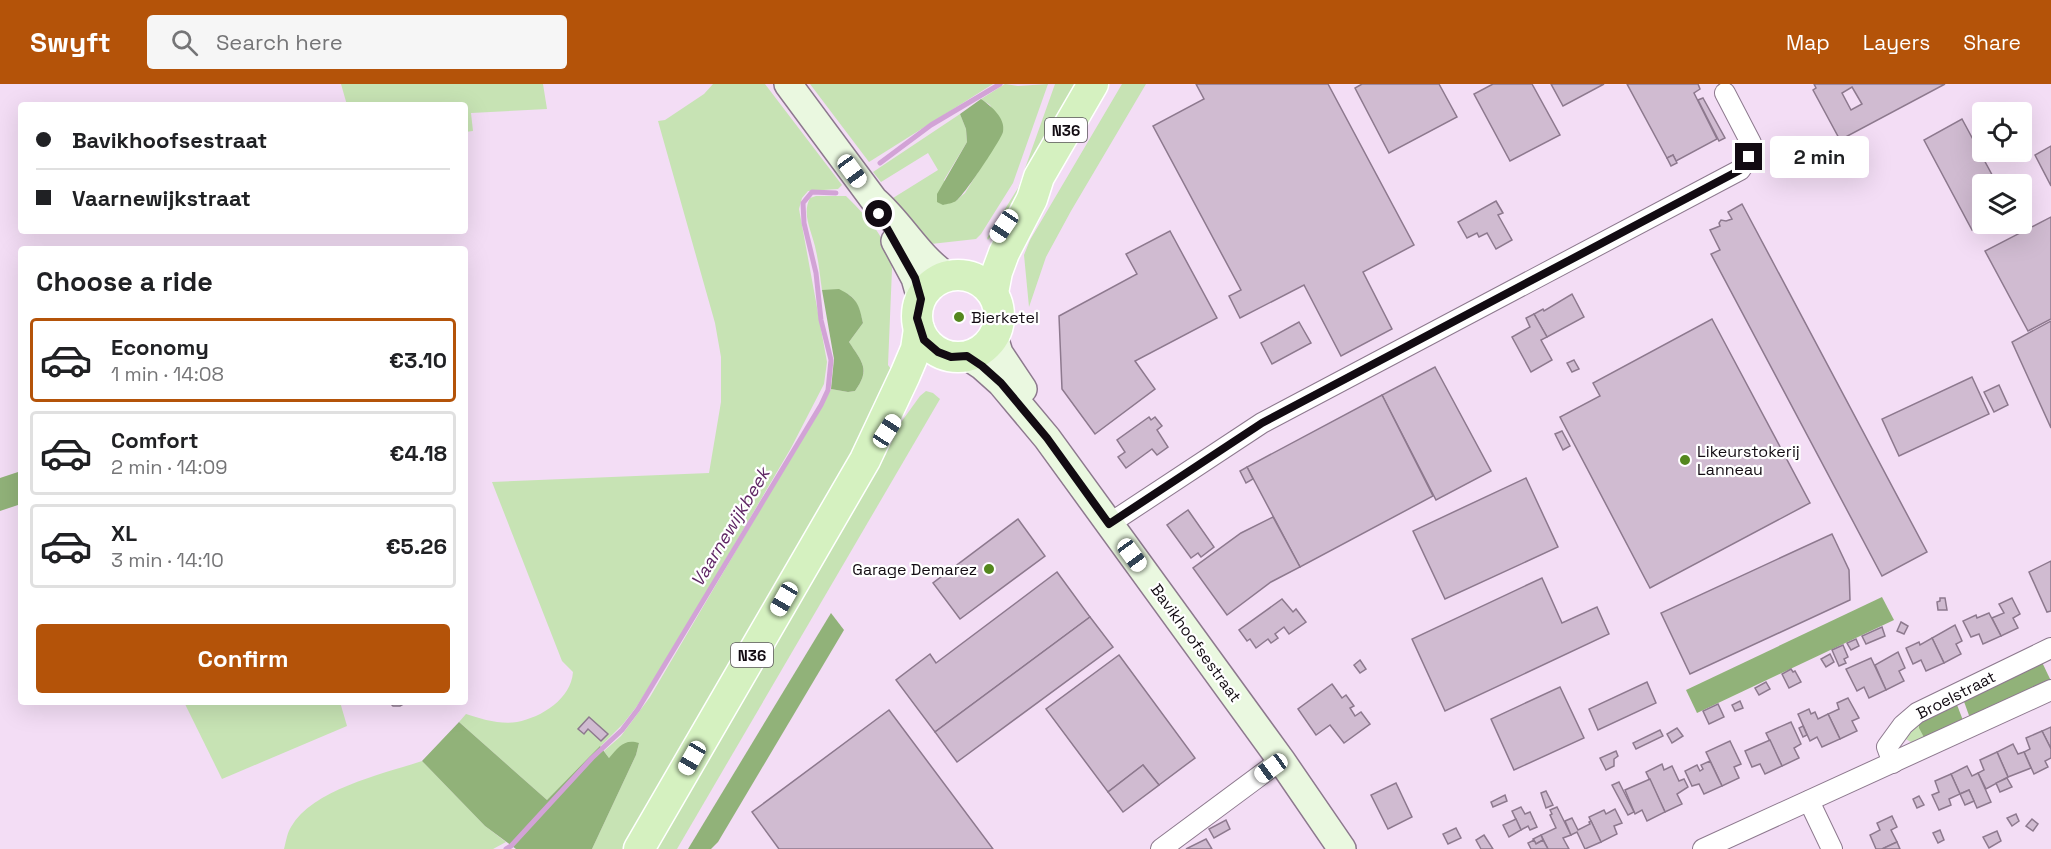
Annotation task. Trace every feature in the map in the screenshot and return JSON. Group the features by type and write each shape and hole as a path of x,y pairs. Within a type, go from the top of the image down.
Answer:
{"main road":[{"name":"N36","path":"865,460 928,372 938,364 983,349 994,337 1000,316 998,302 993,292 1004,252 1032,199 1040,177 1093,84"},
{"name":"N36","path":"639,849 865,460 912,358 919,329 917,318 921,299 930,285 939,278 957,276 992,244 1026,192 1040,177"},
{"path":"957,276 972,276 986,284 993,292"},
{"path":"919,329 924,340 938,352 959,356"}],"street":[{"path":"788,84 874,200 884,208 932,266 957,276"},
{"path":"1109,524 1262,423 1740,170 1749,157 1750,143 1725,93"},
{"path":"874,200 879,214 915,278 921,299"},
{"name":"Bavikhoofsestraat","path":"994,337 999,353 1032,401 1047,438"},
{"name":"Bavikhoofsestraat","path":"959,356 982,366 1001,383 1047,438 1281,760 1342,849"},
{"name":"Broelstraat","path":"1893,763 1887,747 1903,725 1917,713 2051,648"},
{"name":"Broelstraat","path":"1704,849 2051,690"},
{"path":"1161,849 1281,760"},
{"path":"1809,801 1832,849"}],"green space":[{"path":"341,84 543,84 547,109 471,113 473,131 468,132 468,102 346,102"},
{"path":"713,84 765,84 842,185 838,189 808,191 802,198 799,209 827,362 824,384 791,448 681,636 637,706 623,724 547,800 459,722 466,714 504,723 527,720 545,711 561,698 571,682 573,672 562,661 492,482 709,473 721,402 721,357 715,323 658,121 665,120 704,94"},
{"path":"810,84 993,84 869,162"},
{"path":"1005,84 1018,86 1048,84 1013,183 976,239 931,244 926,242 893,198 938,170 928,153 881,182 873,172 960,114 966,129 967,142 944,180 956,201 965,193 1003,132 990,105 981,99"},
{"path":"1055,84 1082,84 1020,192 988,240 987,238 1018,188"},
{"path":"1122,84 1146,84 1046,257 1029,307 1024,255 1030,240"},
{"path":"981,99 1000,117 1003,132 996,146 960,197 955,202 943,205 937,202 937,194 967,142 966,129 960,114"},
{"path":"846,196 869,220 886,248 892,269 888,365 894,373 840,480 626,849 592,849 636,755 639,743 609,758 604,751 621,736 650,697 831,389 855,391 863,377 861,360 849,342 863,323 858,306 855,300 846,293 822,290 807,211 810,198"},
{"path":"839,289 850,295 856,302 863,323 849,342 861,360 863,377 855,391 848,392 831,389 834,359 822,290"},
{"path":"926,391 940,399 677,849 650,849 894,432"},
{"path":"18,472 18,505 0,511 0,478"},
{"path":"1882,597 1894,620 1697,713 1686,690"},
{"path":"831,613 844,630 718,842 711,849 688,849"},
{"path":"2040,658 2051,681 1971,721 1962,696"},
{"path":"1954,697 1964,723 1926,741 1919,728 1919,722"},
{"path":"185,705 341,705 347,726 222,779"},
{"path":"1922,715 1926,741 1916,745 1904,738"},
{"path":"459,722 547,800 600,746 609,758 625,743 639,743 636,755 592,849 516,849 485,826 422,761"},
{"path":"422,761 485,826 506,842 493,849 284,849 291,827 315,802 350,785"}],"building":[{"path":"1196,84 1328,84 1414,245 1363,272 1392,329 1341,356 1304,285 1240,318 1229,296 1241,290 1153,126 1204,99"},
{"path":"1362,84 1439,84 1457,117 1389,153 1355,88"},
{"path":"1493,84 1532,84 1560,135 1510,161 1474,94"},
{"path":"1551,84 1604,84 1563,106"},
{"path":"1627,84 1698,84 1700,89 1694,93 1717,139 1676,161 1673,155 1667,158"},
{"path":"1814,84 1945,84 1840,140 1813,90 1816,88","holes":["1852,87 1862,104 1851,110 1842,93"]},
{"path":"1703,98 1725,138 1719,141 1698,100"},
{"path":"1962,119 1972,138 1972,162 1985,162 1992,174 1972,174 1972,230 1924,140"},
{"path":"2051,146 2051,186 2035,155"},
{"path":"1673,155 1677,163 1671,166 1667,158"},
{"path":"1496,201 1503,213 1498,215 1512,240 1496,249 1487,233 1479,237 1477,233 1467,238 1458,222"},
{"path":"1742,204 1927,552 1882,576 1711,254 1720,250 1710,230 1720,226 1721,220 1732,219 1728,212"},
{"path":"2051,217 2051,319 2028,331 1985,251 2018,234 2032,234 2032,227"},
{"path":"1170,231 1217,318 1135,361 1155,389 1095,434 1062,389 1059,316 1137,274 1126,254"},
{"path":"1572,294 1584,317 1547,337 1534,314 1543,309 1544,311"},
{"path":"1534,314 1547,337 1541,340 1552,360 1531,372 1512,337 1530,327 1526,318"},
{"name":"Likeurstokerij Lanneau","path":"1712,319 1810,503 1650,588 1560,417 1600,396 1593,383"},
{"path":"2051,321 2051,428 2012,342"},
{"path":"1299,322 1311,343 1272,364 1261,343"},
{"path":"1574,360 1579,369 1572,372 1567,363"},
{"path":"1435,367 1491,471 1436,500 1382,395"},
{"path":"1972,377 1989,414 1899,456 1882,419"},
{"path":"1999,385 2008,405 1994,412 1984,392"},
{"path":"1382,395 1433,496 1300,567 1247,467"},
{"path":"1149,417 1151,420 1155,417 1162,426 1157,430 1168,447 1157,455 1152,449 1126,468 1118,457 1125,452 1117,440"},
{"path":"1562,431 1570,446 1563,450 1555,434"},
{"path":"1247,467 1253,479 1246,483 1240,471"},
{"path":"1526,478 1558,547 1445,599 1413,531"},
{"path":"1188,510 1214,547 1201,557 1198,553 1191,558 1167,525"},
{"path":"1273,517 1300,567 1271,582 1227,615 1193,568 1241,533"},
{"name":"Garage Demarez","path":"1018,519 1045,556 960,619 933,583"},
{"path":"1832,534 1849,570 1850,600 1690,674 1661,613"},
{"path":"2051,561 2051,611 2047,612 2029,572"},
{"path":"1057,572 1090,617 935,732 896,680 930,654 936,663"},
{"path":"1542,578 1562,623 1597,607 1609,634 1445,711 1412,639"},
{"path":"1940,598 1945,598 1947,610 1938,610 1937,602"},
{"path":"2012,598 2020,614 2013,618 2018,628 2001,636 1992,618 2004,613 1999,604"},
{"path":"1282,599 1293,612 1296,609 1306,622 1289,634 1284,627 1275,634 1278,638 1271,643 1268,639 1256,648 1250,639 1247,641 1239,630"},
{"path":"1989,613 2001,636 1983,644 1979,634 1971,637 1963,621 1976,615 1977,618"},
{"path":"1090,617 1113,647 957,762 935,732"},
{"path":"1901,622 1908,626 1904,634 1897,631"},
{"path":"1955,625 1962,641 1956,644 1961,654 1944,663 1932,638"},
{"path":"1882,627 1885,636 1866,644 1862,636"},
{"path":"1932,638 1944,663 1926,671 1921,660 1913,664 1906,648 1919,642 1920,645"},
{"path":"1856,639 1859,646 1851,650 1847,643"},
{"path":"1843,645 1848,657 1844,659 1846,663 1839,666 1832,650"},
{"path":"1898,652 1905,668 1899,671 1904,681 1886,690 1875,665"},
{"path":"1830,654 1834,662 1826,667 1821,659"},
{"path":"1119,655 1195,758 1159,785 1143,765 1108,792 1046,709"},
{"path":"1871,658 1886,690 1869,698 1864,687 1857,691 1846,669"},
{"path":"1360,660 1366,669 1360,673 1354,665"},
{"path":"1791,669 1795,671 1801,682 1789,688 1782,674"},
{"path":"1647,682 1656,703 1598,730 1589,709"},
{"path":"1766,682 1770,689 1759,695 1755,688"},
{"path":"1332,684 1342,698 1346,695 1354,706 1350,708 1355,716 1361,712 1370,724 1344,743 1330,725 1316,735 1298,709"},
{"path":"1560,687 1584,738 1514,770 1491,719"},
{"path":"1848,698 1859,718 1852,721 1857,731 1840,739 1828,714 1839,709 1837,703"},
{"path":"1740,701 1743,708 1735,711 1732,705"},
{"path":"1718,704 1724,717 1709,724 1703,711"},
{"path":"1809,709 1811,714 1815,712 1818,719 1828,714 1840,739 1822,747 1817,737 1810,741 1798,714"},
{"path":"889,710 993,849 779,849 752,812"},
{"path":"589,717 608,734 601,741 588,729 584,734 578,729"},
{"path":"1791,722 1801,744 1794,748 1799,758 1782,766 1766,733"},
{"path":"1803,726 1807,735 1803,737 1799,728"},
{"path":"2051,727 2051,749 2042,731"},
{"path":"1677,728 1683,736 1672,743 1667,734"},
{"path":"1660,730 1663,736 1636,749 1633,743"},
{"path":"2042,731 2051,749 2051,758 2045,761 2048,767 2034,774 2024,752 2030,749 2026,738"},
{"path":"1770,740 1782,766 1765,774 1760,764 1752,767 1745,751"},
{"path":"1730,741 1741,764 1734,767 1739,778 1722,786 1706,752"},
{"path":"2013,744 2018,754 2024,752 2031,768 2008,777 1997,752"},
{"path":"1616,751 1618,756 1614,759 1614,766 1606,770 1600,758"},
{"path":"1997,752 2008,777 1986,789 1978,773 1984,770 1980,760"},
{"path":"1710,761 1722,786 1704,794 1699,784 1692,786 1685,771 1697,765 1700,771 1703,769 1701,765"},
{"path":"1662,764 1664,770 1672,766 1679,781 1684,779 1688,787 1677,794 1682,804 1665,812 1646,772"},
{"path":"1143,765 1159,785 1123,812 1108,792"},
{"path":"1967,766 1972,776 1978,773 1991,802 1977,808 1969,790 1960,794 1951,774"},
{"path":"1951,774 1960,794 1949,799 1951,805 1939,810 1932,795 1939,792 1935,781"},
{"path":"2007,778 2012,787 2000,792 1996,783"},
{"path":"1650,779 1665,812 1647,821 1642,810 1635,814 1625,790"},
{"path":"1619,782 1634,812 1628,815 1612,785"},
{"path":"1396,783 1412,817 1388,829 1371,795"},
{"path":"1969,790 1974,801 1965,805 1960,794"},
{"path":"1546,791 1553,805 1546,808 1541,793"},
{"path":"1505,795 1507,801 1493,807 1491,802"},
{"path":"1919,796 1924,805 1917,808 1913,799"},
{"path":"1521,807 1525,814 1530,812 1537,827 1530,830 1528,826 1521,830 1512,811"},
{"path":"1557,807 1571,835 1563,838 1569,849 1548,849 1541,835 1556,828 1550,810"},
{"path":"1615,809 1622,823 1614,826 1617,834 1601,842 1589,817 1604,810 1606,814"},
{"path":"2016,814 2019,821 2012,826 2007,818"},
{"path":"1892,816 1897,827 1891,830 1897,842 1882,849 1876,849 1870,835 1880,830 1877,823"},
{"path":"1572,818 1578,830 1590,824 1591,821 1601,842 1585,849 1577,832 1571,835 1565,821"},
{"path":"1516,819 1521,830 1509,837 1503,825"},
{"path":"2032,819 2038,824 2033,831 2026,826"},
{"path":"1226,820 1230,829 1214,838 1209,829"},
{"path":"1456,828 1461,838 1448,844 1443,834"},
{"path":"1940,830 1944,840 1938,843 1933,833"},
{"path":"1997,831 2001,841 1989,848 1983,837"},
{"path":"1484,835 1493,849 1481,849 1476,840"},
{"path":"1541,835 1543,840 1536,844 1533,839"},
{"path":"1206,839 1212,849 1186,849"},
{"path":"1534,840 1536,844 1543,840 1548,849 1531,849 1528,843"},
{"path":"1897,842 1900,849 1882,849"}],"waterway":[{"path":"880,163 931,125 1000,84"},
{"name":"Vaarnewijkbeek","path":"506,849 592,758 622,730 638,709 821,405 828,390 831,360 821,320 816,273 804,223 803,203 812,192 836,193"}],"place":[{"name":"Bierketel","path":"959,317"},
{"name":"Likeurstokerij Lanneau","path":"1685,460"},
{"name":"Garage Demarez","path":"989,569"}],"route":[{"path":"879,214 915,278 921,299 918,304 917,318 924,340 938,352 951,357 967,356 1001,383 1047,438 1109,524 1262,423 1740,170 1749,157"}]}
